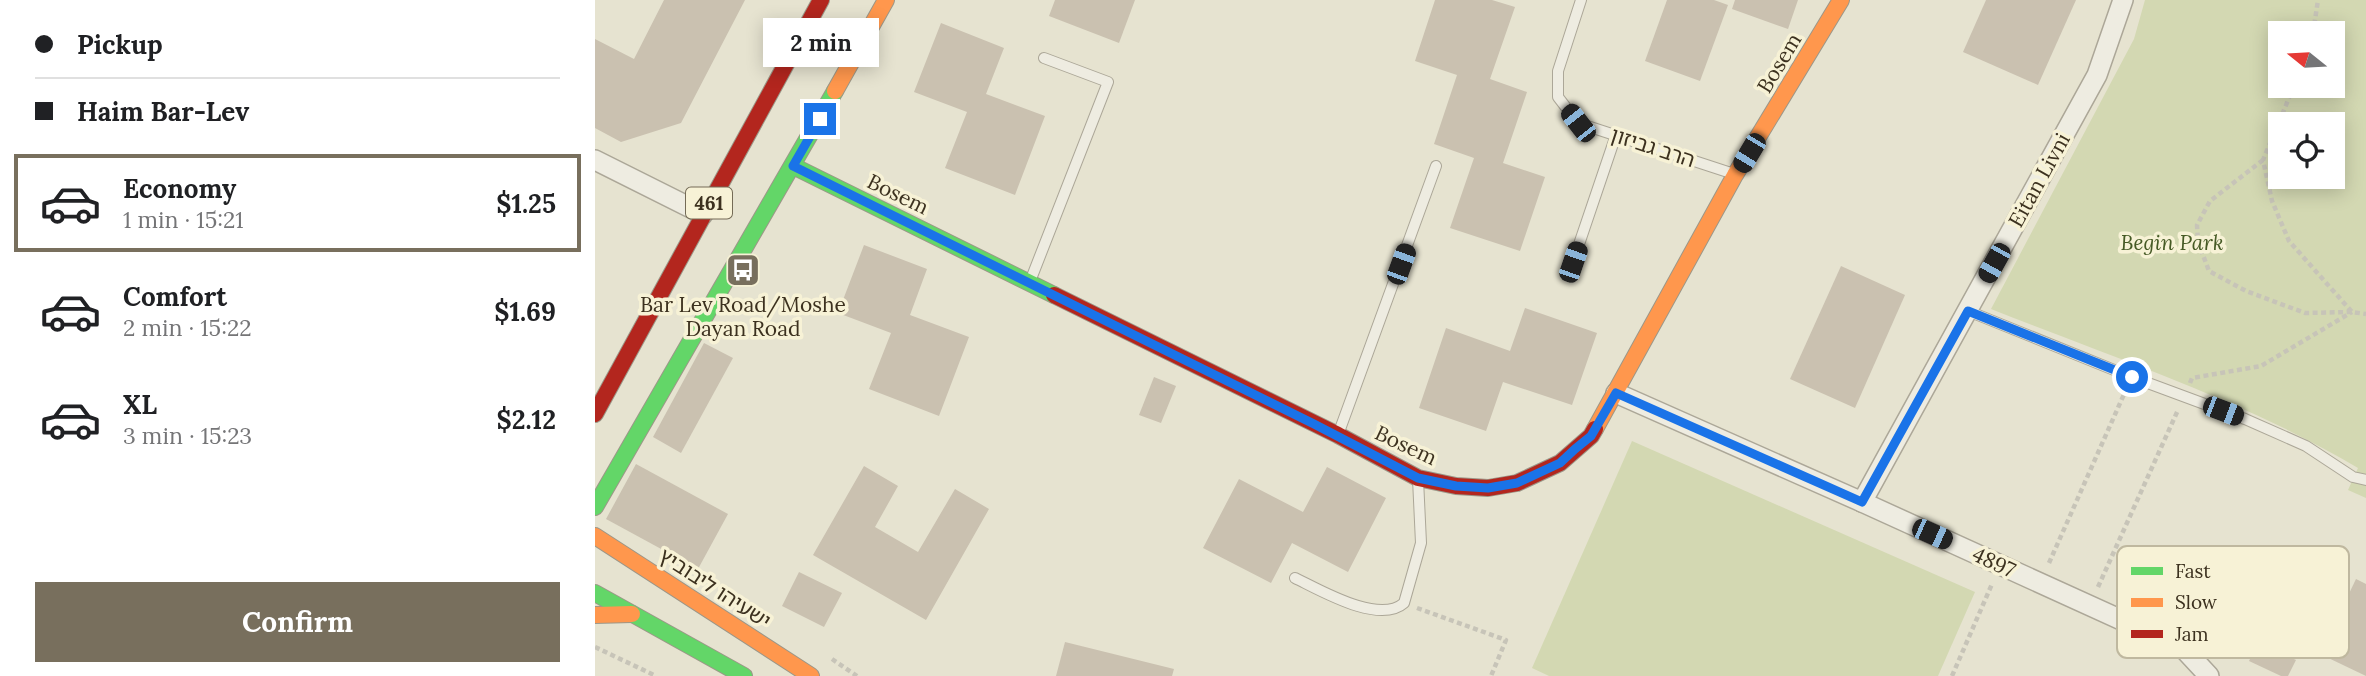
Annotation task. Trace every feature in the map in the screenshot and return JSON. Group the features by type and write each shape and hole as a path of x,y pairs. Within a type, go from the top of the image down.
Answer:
{"street":[{"name":"461","path":"596,411 821,0"},
{"name":"461","path":"595,507 886,0"},
{"name":"Bosem","path":"793,166 1338,435 1418,478 1456,486 1488,488 1517,483 1560,463 1591,436 1735,174 1841,0"},
{"name":"Eitan Livni","path":"1862,502 2097,75 2123,0"},
{"path":"595,160 703,214"},
{"name":"4897","path":"1616,393 2117,618"},
{"name":"ישעיהו ליבוביץ","path":"595,536 811,676"},
{"path":"595,593 744,676"},
{"path":"595,615 632,614"},
{"name":"4897","path":"2192,658 2209,676"}],"lane":[{"name":"הרב גביזון","path":"1581,0 1558,71 1558,97 1578,123 1735,174"},
{"path":"1029,282 1108,82 1044,58"},
{"path":"1573,262 1616,135"},
{"path":"1338,435 1436,166"},
{"path":"1968,311 2132,377 2185,394 2306,446 2354,477 2366,481"},
{"path":"1295,578 1344,602 1381,611 1397,609 1404,603 1421,543 1418,478"}],"path":[{"path":"2315,21 2318,0"},
{"path":"2289,98 2263,160 2210,201 2197,225 2198,242 2209,271 2246,291 2305,313 2366,314"},
{"path":"2263,160 2272,201 2289,241 2352,312"},
{"path":"2090,606 2192,378 2260,366 2352,312"},
{"path":"2040,583 2132,377"},
{"path":"1952,676 1995,579"},
{"path":"1404,603 1506,640 1491,676"},
{"path":"595,647 656,676"}],"green space":[{"name":"Begin Park","path":"2145,0 2366,0 2366,498 2348,490 2358,468 2270,421 2178,381 1991,309 2134,39"},
{"path":"1632,441 1975,592 1938,676 1549,676 1532,668"}],"building":[{"path":"664,0 745,0 681,123 621,142 595,128 595,39 634,59"},
{"path":"1055,0 1135,0 1119,43 1049,16"},
{"path":"1435,0 1492,0 1515,7 1490,79 1527,92 1503,163 1545,177 1520,251 1450,228 1474,158 1434,144 1457,75 1415,61"},
{"path":"1667,0 1714,0 1728,5 1700,81 1645,61"},
{"path":"1735,0 1798,0 1788,29 1732,9"},
{"path":"1986,0 2076,0 2038,85 1963,52"},
{"path":"941,23 1004,48 986,94 1045,116 1015,195 945,168 967,112 914,92"},
{"path":"864,245 927,269 910,315 969,337 939,416 869,389 891,333 838,313"},
{"path":"1841,266 1905,295 1855,408 1790,379"},
{"path":"1525,308 1597,333 1572,405 1503,382 1486,431 1419,408 1446,328 1510,351"},
{"path":"704,343 733,358 681,453 653,437"},
{"path":"1154,377 1176,386 1161,423 1139,415"},
{"path":"636,464 728,514 698,569 606,519"},
{"path":"864,466 898,486 875,527 918,552 955,489 989,509 926,620 813,555"},
{"path":"1327,467 1386,498 1348,572 1292,543 1271,583 1203,548 1239,479 1303,512"},
{"path":"799,572 842,593 824,627 782,606"},
{"path":"2356,579 2366,584 2366,676 2328,658 2349,658 2349,594"},
{"path":"1065,642 1174,669 1172,676 1056,676"},
{"path":"2250,658 2296,660 2288,676 2281,676 2249,661"}],"traffic: fast":[{"path":"595,507 835,91"},
{"path":"793,166 1054,295"},
{"path":"595,593 744,676"}],"traffic: slow":[{"path":"835,91 886,0"},
{"path":"1595,429 1735,175 1841,0"},
{"path":"595,536 811,676"},
{"path":"595,615 632,614"}],"traffic: jam":[{"path":"595,414 821,0"},
{"path":"1054,295 1338,435 1418,478 1456,486 1488,488 1517,483 1560,463 1591,436 1595,429"}],"place":[{"name":"Bar Lev Road/Moshe Dayan Road","path":"743,270"}],"route":[{"path":"820,119 793,166 1418,478 1456,486 1488,488 1517,483 1560,463 1591,436 1616,393 1862,502 1968,311 2132,377"}]}
